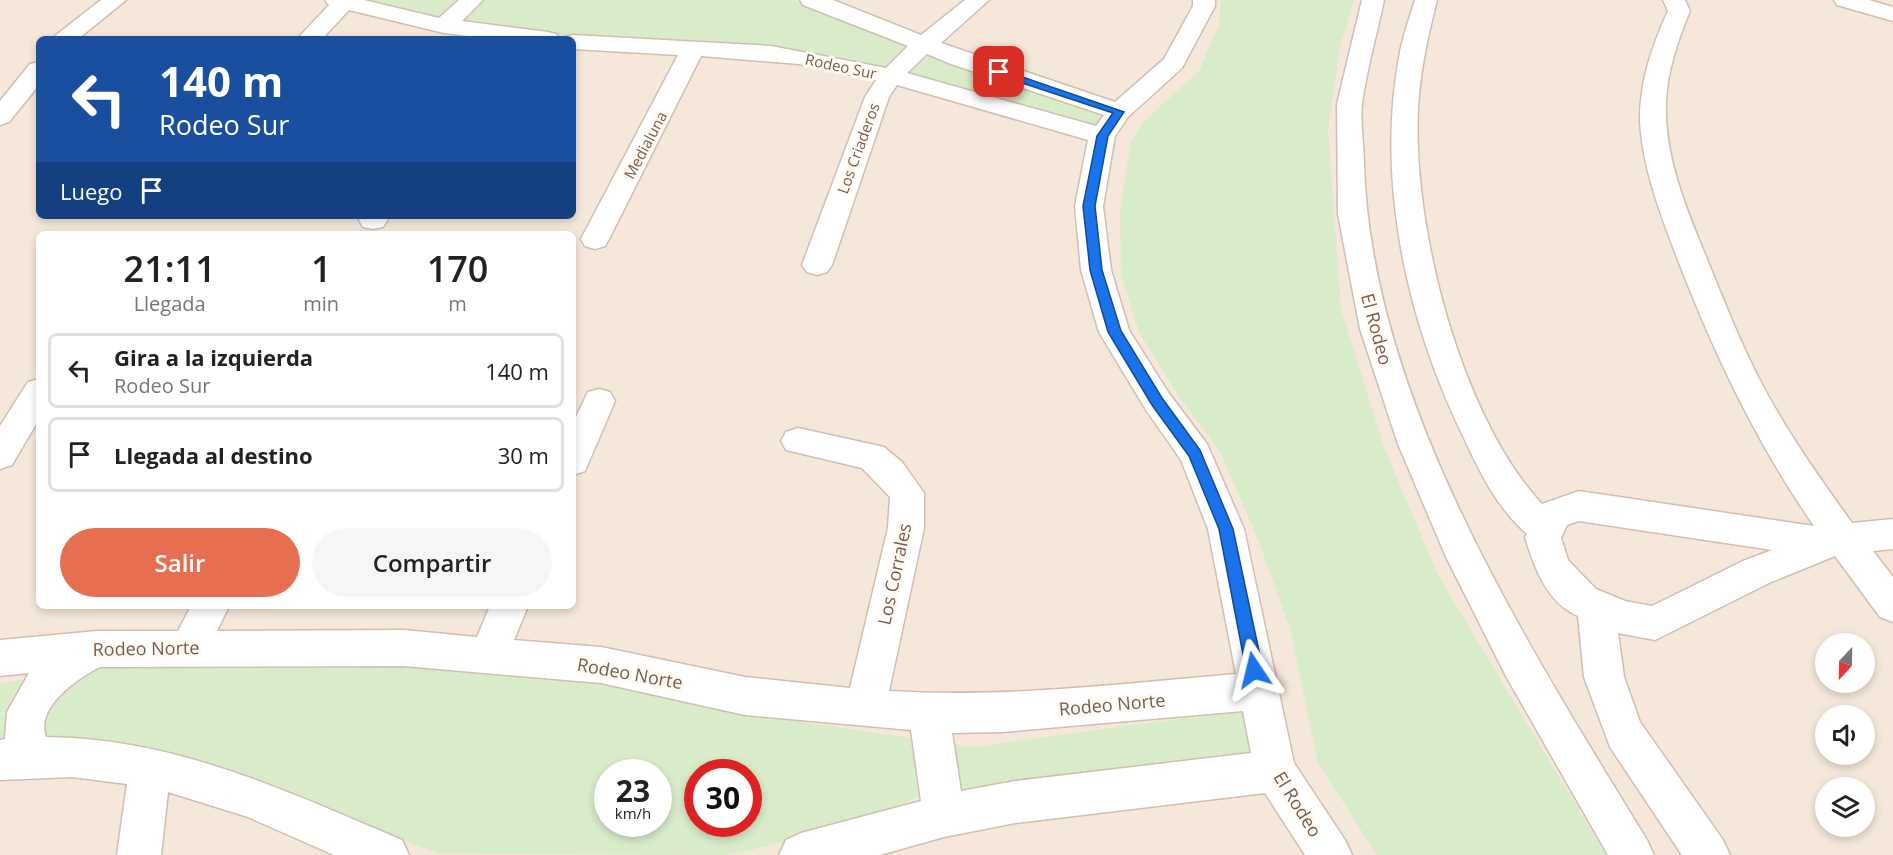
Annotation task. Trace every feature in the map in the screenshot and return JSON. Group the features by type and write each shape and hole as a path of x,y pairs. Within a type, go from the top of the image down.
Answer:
{"street":[{"path":"67,36 115,0"},
{"path":"444,26 472,0"},
{"path":"811,0 922,43 1111,124 1174,63 1204,6 1204,0"},
{"name":"Los Criaderos","path":"817,265 877,97 889,76 922,43 978,0"},
{"name":"El Rodeo","path":"1373,0 1352,79 1347,142 1353,222 1374,324 1414,442 1473,573 1559,733 1632,855"},
{"path":"1426,0 1414,41 1405,108 1409,187 1426,291 1442,352 1470,421 1508,489 1524,512 1547,530"},
{"path":"1674,0 1679,11 1656,78 1653,102 1655,139 1666,186 1702,283 1761,413 1797,473 1831,541 1893,605"},
{"path":"1845,0 1893,14"},
{"path":"311,36 340,1 444,26 507,36"},
{"name":"Rodeo Sur","path":"576,42 798,57 1111,124"},
{"name":"Medialuna","path":"595,239 692,50"},
{"path":"0,117 36,73"},
{"name":"El Rodeo","path":"1111,124 1089,206 1096,270 1114,332 1157,401 1195,454 1226,529 1275,771 1330,855"},
{"path":"0,455 36,396"},
{"path":"576,454 599,401"},
{"name":"Los Corrales","path":"798,441 872,457 890,472 907,493 906,528 865,708"},
{"path":"1831,541 1756,572 1655,623 1622,618 1582,601 1553,569 1543,537 1555,514 1579,506 1831,541 1893,534"},
{"path":"1596,608 1605,677 1624,734 1708,855"},
{"path":"190,647 209,609"},
{"path":"488,655 508,609"},
{"name":"Rodeo Norte","path":"0,658 96,649 404,648 602,665 745,696 929,712 1003,713 1258,691"},
{"path":"96,649 67,664 43,686 27,712 24,736 17,758 121,760 212,783 283,809 351,842 387,855"},
{"path":"929,712 944,816"},
{"path":"139,855 150,768"},
{"path":"801,855 883,844 944,816 1015,802 1275,771"}],"shaded area":[{"path":"0,0 1893,0 1893,855 0,855"}],"green space":[{"path":"356,0 793,0 1107,113 1097,130 876,68 626,43 449,22"},
{"path":"1221,0 1354,0 1340,47 1328,130 1341,309 1385,450 1438,575 1606,855 1377,855 1318,763 1290,628 1255,532 1220,452 1180,398 1139,332 1121,275 1120,209 1131,142 1144,121 1199,71 1219,25"},
{"path":"183,663 398,664 595,682 739,713 972,747 1243,710 1254,759 1028,788 936,789 874,817 725,855 440,854 362,825 295,793 223,767 130,744 30,741 0,745 0,684 69,670"}],"route":[{"path":"999,72 1119,112 1102,136 1089,206 1096,270 1114,332 1157,401 1195,454 1226,529 1248,630 1254,670"}]}
